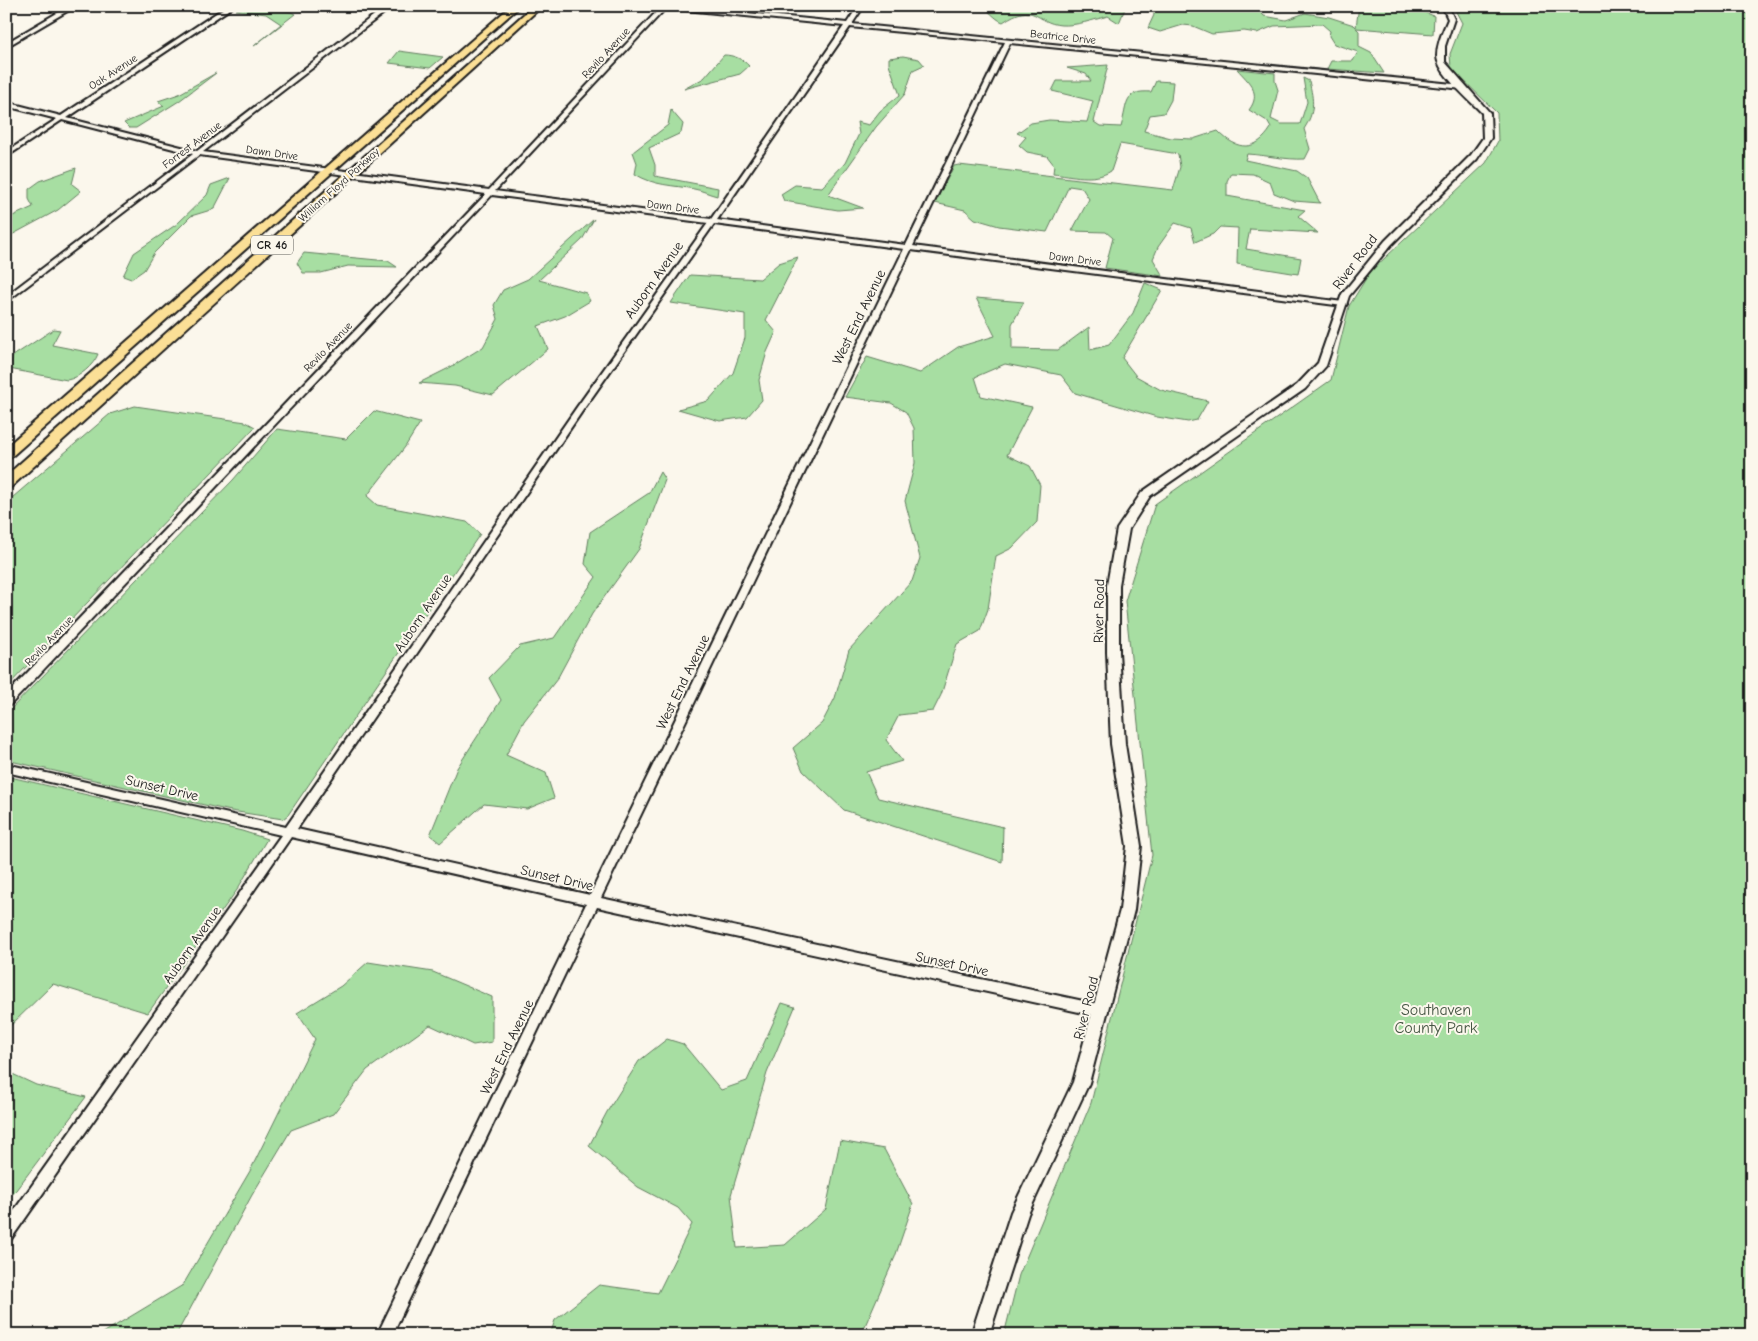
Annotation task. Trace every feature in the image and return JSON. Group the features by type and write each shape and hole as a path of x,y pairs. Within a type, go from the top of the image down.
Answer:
{"highway":[{"name":"William Floyd Parkway","path":"6,454 516,6"},
{"name":"William Floyd Parkway","path":"6,484 538,6"}],"street":[{"path":"6,45 73,6"},
{"name":"Oak Avenue","path":"6,155 231,6"},
{"name":"Forrest Avenue","path":"6,300 390,6"},
{"name":"Beatrice Drive","path":"664,6 1463,87"},
{"name":"Revilo Avenue","path":"6,702 489,194 664,6"},
{"name":"Auborn Avenue","path":"6,1234 288,833 861,6"},
{"name":"River Road","path":"980,1335 1020,1212 1081,1083 1102,1011 1127,910 1134,846 1118,744 1113,652 1113,584 1123,529 1146,494 1301,387 1323,364 1345,296 1388,243 1474,157 1487,138 1486,113 1445,70 1441,61 1441,51 1450,19 1444,6"},
{"name":"West End Avenue","path":"384,1335 1008,41"},
{"name":"Dawn Drive","path":"6,104 196,154 489,194 1343,304"},
{"name":"Sunset Drive","path":"6,768 593,901 1102,1011"}],"green space":[{"path":"248,6 295,14 254,46 281,24 266,14 236,10"},
{"path":"980,6 1126,6 1119,23 1108,16 1073,25 1061,25 1045,21 1029,13 1022,13 1003,22"},
{"path":"1146,6 1179,6 1206,10 1217,9 1222,6 1232,9 1256,7 1264,16 1286,20 1305,13 1329,17 1356,27 1359,6 1409,6 1434,16 1433,34 1356,28 1359,31 1359,47 1371,53 1384,73 1327,69 1331,61 1353,61 1358,52 1334,44 1329,36 1330,31 1322,24 1274,26 1257,33 1244,31 1212,34 1193,26 1183,25 1160,32 1148,28 1154,15 1153,10"},
{"name":"Southaven County Park","path":"1453,6 1752,6 1752,1335 1004,1335 1019,1275 1091,1103 1152,855 1125,601 1155,504 1331,380 1349,306 1370,272 1486,163 1498,141 1497,113 1451,68 1450,54 1462,23"},
{"path":"399,51 443,57 430,68 389,63"},
{"path":"724,55 738,58 749,66 740,74 684,89 704,78"},
{"path":"903,56 919,59 924,65 913,70 905,94 876,127 828,195 863,208 838,210 784,201 781,194 795,185 822,187 845,163 859,134 857,122 869,125 880,111 900,95 889,64 889,58"},
{"path":"1108,65 1094,122 1100,126 1121,127 1126,105 1131,96 1135,93 1151,92 1156,81 1173,82 1171,100 1164,113 1150,115 1144,131 1171,138 1193,139 1218,131 1232,142 1246,146 1253,145 1259,141 1271,128 1267,121 1249,110 1253,104 1254,93 1249,83 1237,69 1275,73 1278,90 1271,119 1281,124 1300,124 1307,102 1303,78 1309,81 1312,95 1312,112 1304,129 1310,149 1305,159 1247,154 1245,160 1297,171 1307,178 1320,203 1294,201 1274,193 1270,182 1253,174 1231,173 1227,181 1227,196 1305,210 1298,216 1318,233 1250,229 1246,249 1301,258 1298,274 1237,264 1238,228 1220,227 1213,234 1195,242 1191,228 1175,223 1158,247 1153,259 1163,276 1105,268 1113,238 1106,232 1072,231 1089,199 1082,188 1069,186 1047,232 999,226 975,219 965,210 935,203 954,166 959,165 1173,190 1180,167 1178,154 1120,144 1111,171 1097,176 1082,177 1053,173 1054,165 1047,156 1027,152 1019,145 1026,137 1017,133 1031,123 1049,120 1087,122 1093,101 1052,91 1057,81 1091,81 1086,74 1067,68"},
{"path":"216,73 179,101 136,128 129,128 124,123 164,106 158,101 179,94"},
{"path":"671,110 683,124 681,133 649,148 655,165 655,176 718,188 717,196 697,190 656,183 635,174 637,163 633,152 668,125"},
{"path":"76,168 72,184 81,191 58,210 6,238 6,219 33,207 29,199 29,189 40,181"},
{"path":"230,178 214,209 191,216 154,253 144,270 131,279 123,276 134,253 177,224 207,195 211,185"},
{"path":"594,219 582,240 539,280 586,293 590,301 565,316 538,326 548,349 493,395 455,386 419,383 449,368 483,347 498,319 494,305 503,290 528,279"},
{"path":"304,253 388,261 397,267 348,266 321,273 303,273 297,263"},
{"path":"798,257 766,320 776,332 767,352 759,380 762,400 747,417 720,421 678,409 708,401 733,373 745,338 745,314 671,303 690,275 760,279 779,263"},
{"path":"1145,283 1162,290 1122,358 1136,376 1161,390 1208,401 1197,420 1188,422 1157,417 1075,393 1061,375 1005,364 975,377 981,396 1032,407 1007,455 1030,466 1040,485 1037,522 1012,548 996,556 988,609 980,631 957,644 941,695 933,711 899,715 886,740 902,761 866,772 878,798 1003,827 1002,862 844,810 803,771 793,748 822,723 835,698 849,650 912,581 920,558 905,501 915,463 914,428 906,412 891,403 845,397 867,357 920,373 958,347 995,336 976,298 1024,302 1012,324 1012,349 1058,350 1089,327 1090,350 1109,345 1133,313"},
{"path":"54,329 60,330 52,345 98,354 86,370 76,377 67,380 9,369 13,356"},
{"path":"135,406 246,422 255,427 6,688 6,503 110,414"},
{"path":"374,411 420,423 405,447 367,496 377,505 467,522 480,534 288,815 283,819 231,811 6,760 6,714 233,480 277,429 346,439"},
{"path":"660,472 665,480 639,549 592,614 557,679 524,721 506,755 546,773 554,798 527,809 484,804 440,843 430,835 457,768 501,700 489,678 520,646 554,638 596,577 585,564 590,532 649,493"},
{"path":"6,776 242,831 267,839 237,890 148,1013 53,984 6,1030"},
{"path":"368,962 433,972 492,997 492,1042 473,1045 430,1025 367,1070 333,1114 291,1130 252,1195 176,1335 104,1335 103,1333 183,1285 250,1171 315,1039 297,1013 341,986"},
{"path":"782,1003 795,1007 767,1073 731,1195 737,1248 785,1245 826,1209 840,1141 884,1149 913,1204 895,1257 861,1335 550,1335 555,1320 599,1285 658,1293 692,1224 678,1208 638,1187 589,1146 607,1112 639,1061 667,1039 683,1044 721,1090 747,1081"},
{"path":"6,1071 36,1085 86,1097 13,1194 6,1190"}]}
